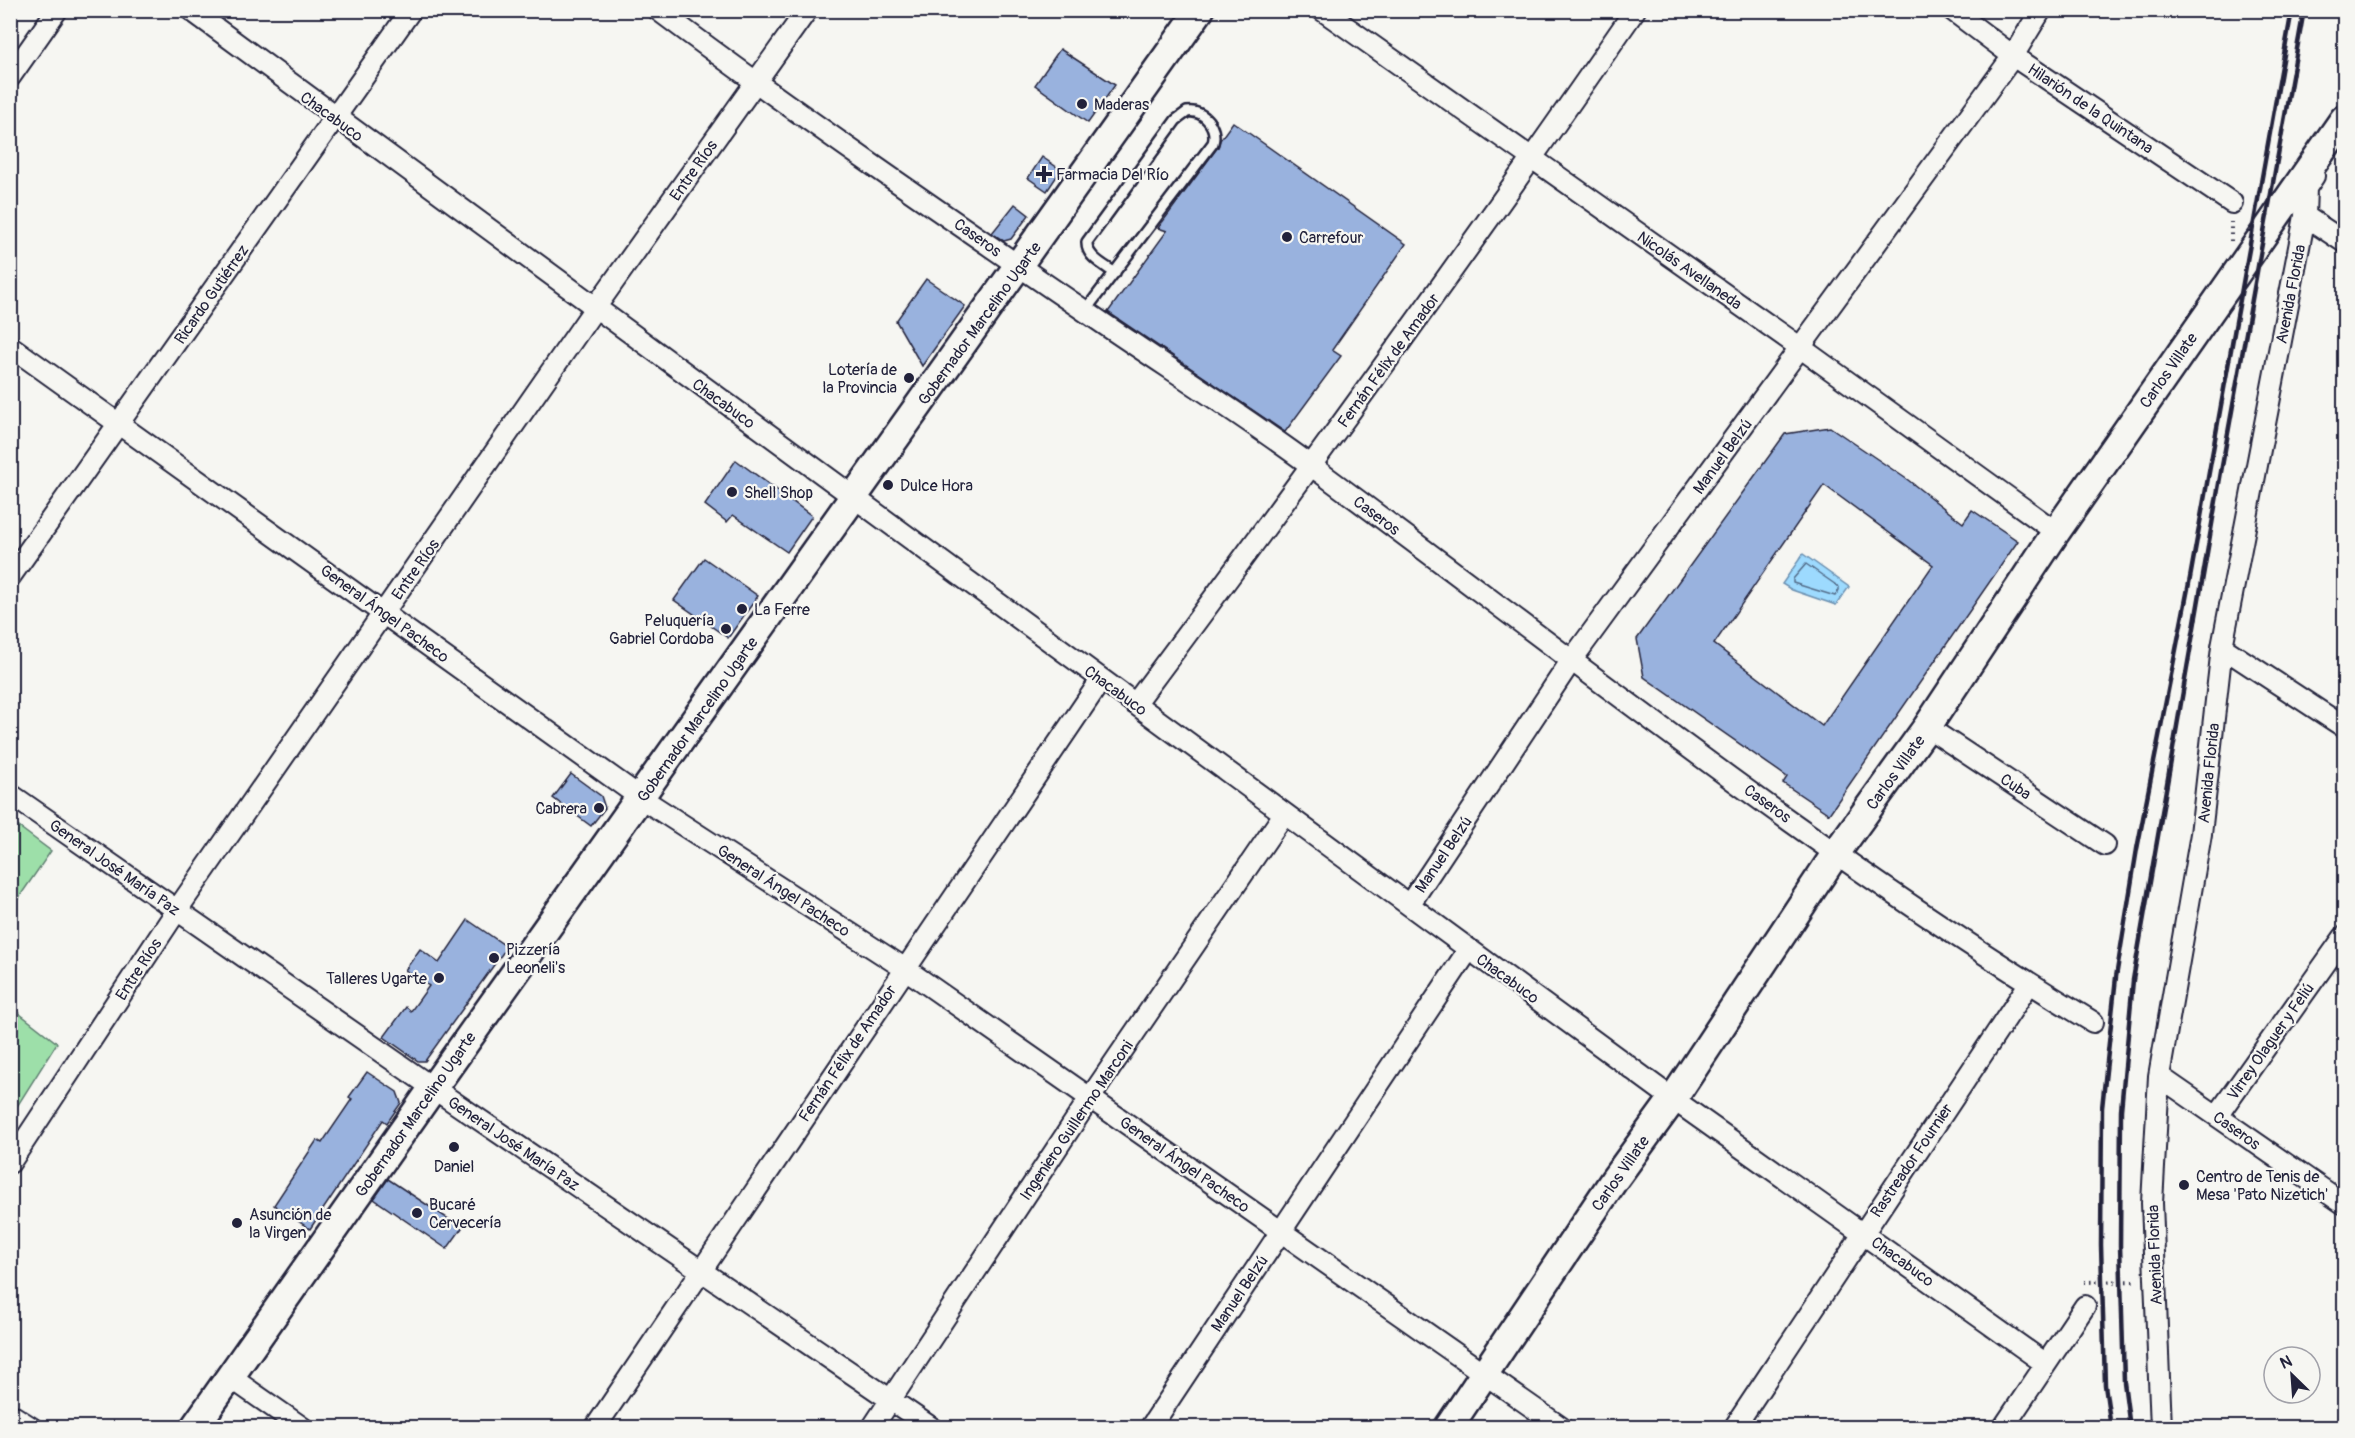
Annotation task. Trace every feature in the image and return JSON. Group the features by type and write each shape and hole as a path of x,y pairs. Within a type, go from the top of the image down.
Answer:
{"street":[{"path":"10,77 57,10"},
{"name":"Chacabuco","path":"191,10 1673,1099 2046,1364"},
{"name":"Ricardo Gutiérrez","path":"10,577 411,10"},
{"name":"Caseros","path":"658,10 755,83 1312,466 1571,661 1836,853 2029,984 2093,1023"},
{"name":"Entre Ríos","path":"10,1163 177,910 595,308 807,10"},
{"name":"Gobernador Marcelino Ugarte","path":"194,1428 433,1088 1200,10"},
{"name":"Nicolás Avellaneda","path":"1322,10 1801,348 2056,532"},
{"name":"Fernán Félix de Amador","path":"1135,704 1312,466 1533,158 1635,10"},
{"name":"Hilarión de la Quintana","path":"1952,10 2013,56 2232,203"},
{"name":"Manuel Belzú","path":"1409,905 1571,661 2013,56 2041,10"},
{"name":"Avenida Florida","path":"2161,1428 2152,1203 2159,1077 2201,834 2222,647 2305,216 2306,188 2335,146 2340,125"},
{"name":"Carlos Villate","path":"1448,1428 1614,1180 1673,1099 1836,853 1927,727 2056,532 2340,125"},
{"path":"2305,216 2344,242"},
{"name":"General Ángel Pacheco","path":"10,346 641,798 904,968 1563,1428"},
{"path":"2222,647 2344,727"},
{"name":"Fernán Félix de Amador","path":"595,1428 904,968 1101,680"},
{"name":"Cuba","path":"1927,727 2105,845"},
{"name":"General José María Paz","path":"10,794 433,1088 932,1428"},
{"name":"Ingeniero Guillermo Marconi","path":"872,1428 1090,1098 1284,814"},
{"name":"Virrey Olaguer y Feliú","path":"2217,1116 2344,937"},
{"name":"Manuel Belzú","path":"1150,1428 1469,949"},
{"name":"Rastreador Fournier","path":"1734,1428 2029,984"},
{"name":"Caseros","path":"2159,1077 2344,1204"},
{"path":"2003,1428 2085,1306"},
{"path":"230,1377 303,1428"},
{"path":"10,1414 32,1428"}],"lane":[{"path":"1085,311 1115,273 1213,143 1215,137 1213,127 1198,113 1187,112 1176,120 1087,242 1086,247 1093,257 1115,273"}],"path":[{"path":"2084,1282 2138,1281"}],"green space":[{"path":"11,821 51,851 11,909"},
{"path":"11,1007 57,1043 11,1116"}],"water":[{"path":"1803,554 1849,587 1836,605 1792,590 1782,584"}],"building":[{"name":"Maderas","path":"1060,49 1115,85 1088,123 1035,85"},
{"path":"1233,122 1406,244 1332,350 1341,356 1285,432 1108,312 1167,231 1158,228 1218,147 1220,140"},
{"name":"Farmacia Del Río","path":"1042,157 1061,170 1047,191 1028,178"},
{"path":"1015,204 1029,215 1011,239 1004,241 992,233"},
{"path":"926,279 965,306 922,366 896,321"},
{"path":"1830,427 1908,480 1963,523 1972,510 2018,541 1829,814 1783,783 1787,777 1644,677 1637,639 1785,434","holes":["1824,485 1933,565 1822,726 1714,644"]},
{"path":"736,460 812,516 787,552 733,515 727,522 705,505"},
{"path":"704,558 758,596 728,638 674,600"},
{"path":"571,774 601,796 605,808 591,826 553,798"},
{"path":"468,920 507,947 425,1061 418,1061 384,1037 406,1007 411,1011 429,986 405,970 420,949 439,963"},
{"path":"367,1072 397,1092 401,1103 387,1123 383,1120 310,1229 274,1205 317,1140 322,1143 352,1099 349,1097"},
{"name":"Bucaré Cervecería","path":"388,1179 462,1228 447,1249 374,1199"}],"railway":[{"path":"2111,1428 2105,1385 2101,1245 2102,1108 2116,977 2137,849 2190,578 2292,10"},
{"path":"2130,1428 2124,1382 2120,1245 2121,1110 2133,980 2304,10"}],"place":[{"name":"Maderas","path":"1082,104"},
{"name":"Farmacia Del Río","path":"1044,174"},
{"name":"Carrefour","path":"1287,237"},
{"name":"Lotería de la Provincia","path":"909,378"},
{"name":"Dulce Hora","path":"888,485"},
{"name":"Shell Shop","path":"732,492"},
{"name":"La Ferre","path":"742,609"},
{"name":"Peluquería Gabriel Cordoba","path":"726,629"},
{"name":"Cabrera","path":"599,808"},
{"name":"Pizzería Leoneli's","path":"494,958"},
{"name":"Talleres Ugarte","path":"439,978"},
{"name":"Daniel","path":"454,1147"},
{"name":"Centro de Tenis de Mesa 'Pato Nizetich'","path":"2184,1185"},
{"name":"Bucaré Cervecería","path":"417,1213"},
{"name":"Asunción de la Virgen","path":"237,1223"}]}
